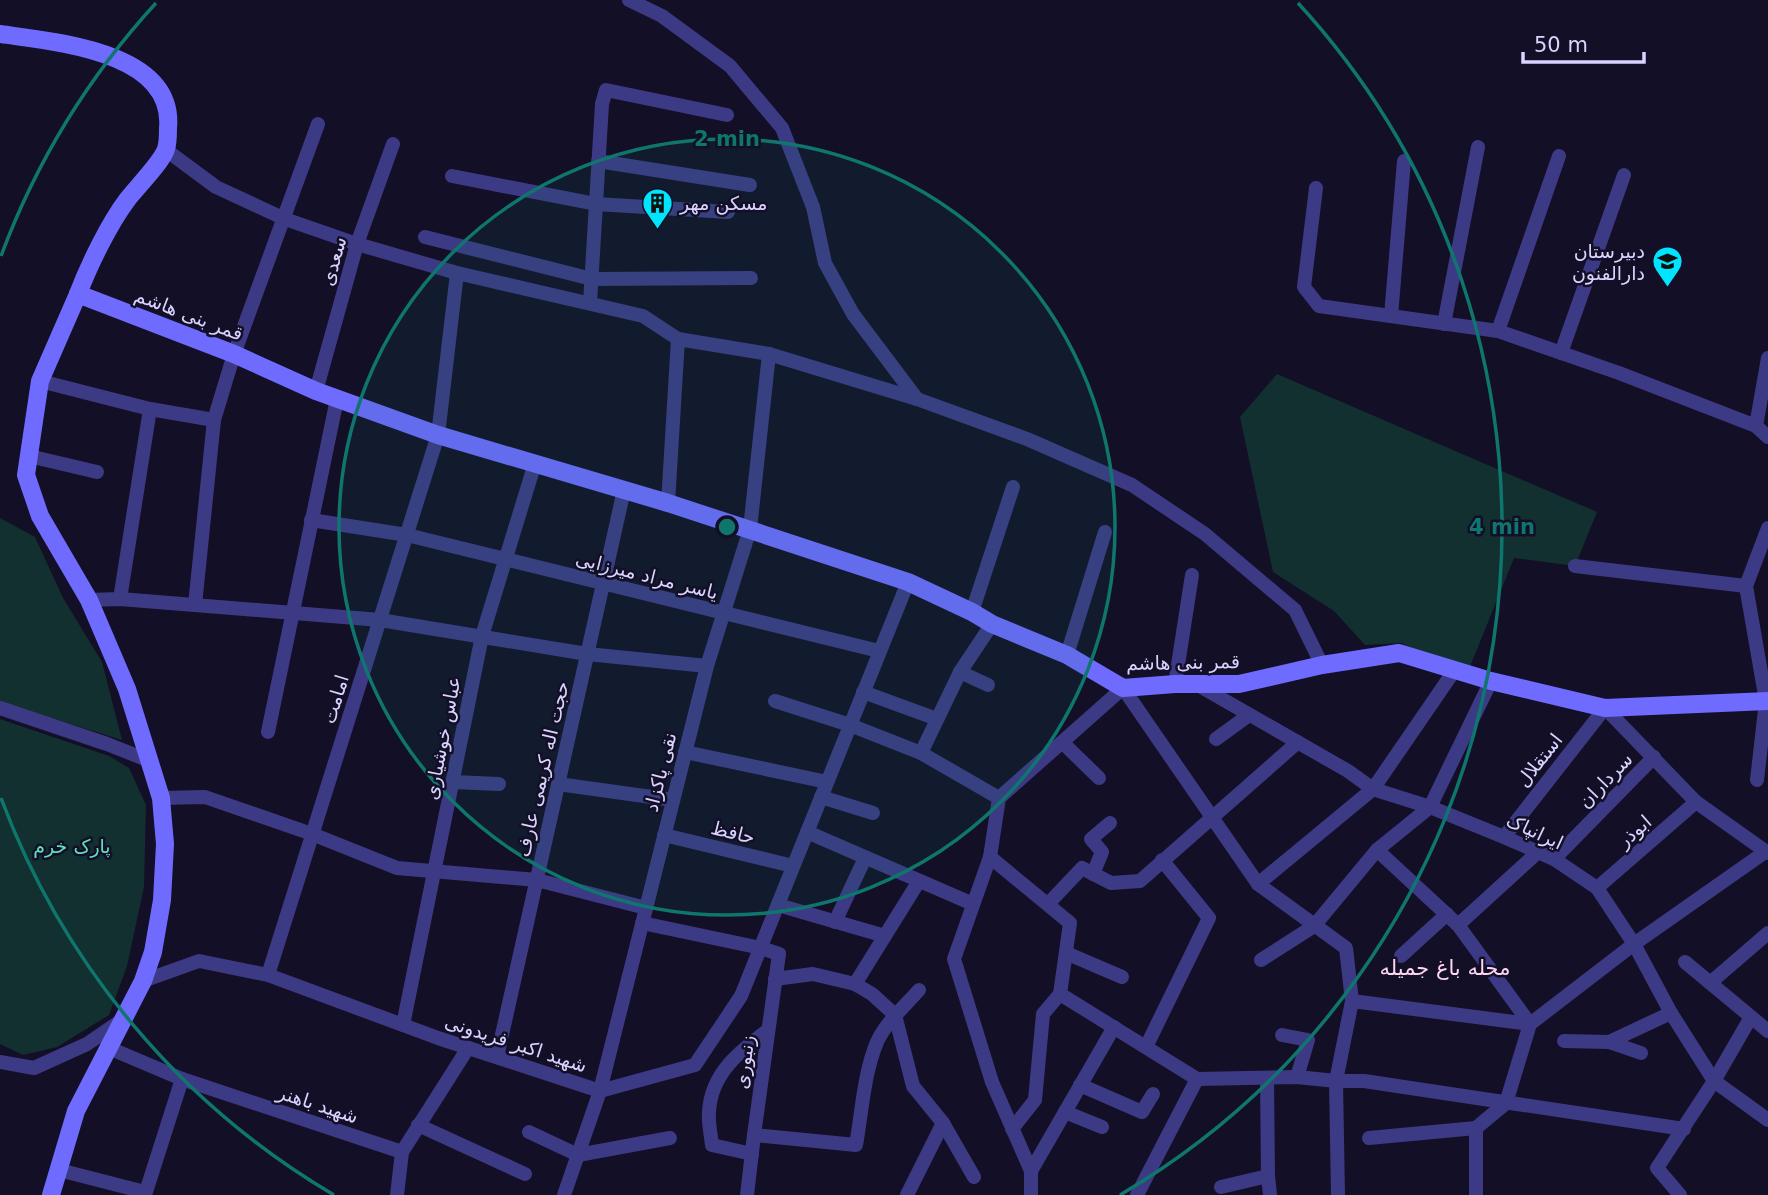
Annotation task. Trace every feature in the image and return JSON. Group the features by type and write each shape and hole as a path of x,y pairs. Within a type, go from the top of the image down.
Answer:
{"street":[{"path":"629,0 662,16 730,66 782,128 813,207 825,263 853,314 918,399"},
{"path":"0,34 106,54 135,66 158,88 169,115 166,150 125,202 85,275 40,381 26,475 40,516 89,600 127,688 160,798 165,844 162,900 153,952 142,981 76,1111 51,1195"},
{"path":"590,303 602,104 606,90 727,115"},
{"path":"195,605 214,420 234,354 318,124"},
{"name":"سعدی","path":"316,391 357,244 393,144"},
{"path":"1444,324 1478,147"},
{"path":"166,150 216,187 285,219 357,244 457,273 643,316 678,339 769,354 918,399 1027,439 1132,485 1205,534 1295,610 1322,665"},
{"path":"1498,331 1559,156"},
{"path":"598,161 750,185"},
{"path":"1391,316 1404,161"},
{"path":"1561,353 1624,175"},
{"path":"452,177 596,204 728,212"},
{"path":"1315,188 1304,287 1319,306 1498,331 1756,426 1768,437"},
{"path":"425,237 592,279 751,278"},
{"name":"امامت","path":"268,975 438,435 457,273"},
{"name":"قمر بنی هاشم","path":"78,294 234,354 316,391 438,435 668,503 908,582 992,624 1067,655 1123,688 1175,684 1239,684 1322,665 1399,653 1491,681 1605,708 1767,701"},
{"path":"668,503 678,339"},
{"name":"نقی پاکزاد","path":"564,1195 600,1091 685,752 750,529 769,354"},
{"path":"1756,426 1768,358"},
{"path":"40,381 150,409 214,420"},
{"path":"268,732 337,399"},
{"path":"120,599 150,409"},
{"path":"29,456 97,472"},
{"name":"عباس خوشیاری","path":"403,1025 482,636 535,463"},
{"path":"972,612 1013,487"},
{"name":"حجت اله کریمی عارف","path":"497,1057 624,490"},
{"name":"یاسر مراد میرزایی","path":"311,520 407,534 879,651"},
{"path":"1757,780 1767,701 1746,586 1768,528"},
{"path":"1067,655 1105,532"},
{"path":"1575,566 1746,586"},
{"path":"1175,684 1192,575"},
{"name":"شهید اکبر فریدونی","path":"142,981 199,961 268,975 468,1048 600,1091 695,1065 741,996 908,582"},
{"path":"89,600 120,599 380,620 587,654 708,666"},
{"path":"921,753 960,672 992,624"},
{"path":"1258,884 1373,789 1454,671"},
{"path":"960,672 988,685"},
{"path":"1261,960 1314,926 1377,850 1430,807 1491,681"},
{"name":"ایرانپاک","path":"1195,684 1348,771 1373,789 1430,807 1554,859 1597,888 1634,944 1671,1013 1714,1082 1768,1120"},
{"path":"1031,1195 1031,1171 992,1082 954,959 990,857 999,799 1123,688 1258,884 1346,948 1352,1001 1336,1081 1338,1195"},
{"path":"863,692 937,719"},
{"path":"775,701 850,725 921,753 999,799"},
{"path":"0,708 150,761"},
{"path":"1369,1138 1476,1128 1506,1103 1530,1024 1634,944 1767,853 1696,803 1605,708"},
{"name":"استقلال","path":"1504,837 1605,708"},
{"path":"1216,739 1250,715"},
{"path":"1048,904 1082,868 1111,883 1140,881 1298,742"},
{"path":"1063,743 1099,778"},
{"path":"685,752 827,782"},
{"name":"سرداران","path":"1554,859 1654,757"},
{"path":"453,782 499,785"},
{"path":"558,784 673,800"},
{"path":"160,798 205,797 312,834 397,868 537,880 646,908"},
{"path":"821,797 873,813"},
{"name":"ابوذر","path":"1597,888 1696,803"},
{"path":"1093,874 1102,852 1091,839 1110,823"},
{"path":"807,832 973,904"},
{"name":"حافظ","path":"664,835 793,866"},
{"path":"1377,850 1458,925 1530,1024"},
{"path":"1458,925 1538,852"},
{"path":"990,857 1070,923 1060,994 1043,1014 1035,1100 1012,1129"},
{"path":"835,922 865,858"},
{"path":"1146,1047 1209,918 1162,860"},
{"path":"855,984 919,881"},
{"path":"778,905 885,936"},
{"path":"1401,957 1447,914"},
{"path":"642,923 761,948"},
{"path":"1710,983 1768,933"},
{"name":"زنبوری","path":"747,1195 779,954 761,948"},
{"path":"1066,953 1122,977"},
{"path":"1685,962 1768,1031"},
{"path":"775,979 813,974 855,984 872,994 895,1015 914,1086 943,1123 974,1177"},
{"path":"754,1136 856,1145 867,1077 878,1040 895,1015 919,990"},
{"path":"1060,994 1197,1079 1297,1077 1364,1081 1684,1129"},
{"path":"1352,1001 1530,1024"},
{"path":"1609,1042 1671,1013"},
{"path":"1680,1195 1657,1168 1714,1082 1751,1017"},
{"path":"0,1062 34,1068 87,1044 123,1019"},
{"path":"1031,1171 1114,1027"},
{"path":"752,1154 712,1145 709,1112 715,1083 735,1055 768,1030"},
{"path":"1282,1035 1308,1040 1297,1077"},
{"path":"1564,1041 1609,1042 1642,1053"},
{"name":"شهید باهنر","path":"109,1048 182,1079 401,1152"},
{"path":"397,1195 401,1152 468,1048"},
{"path":"59,1170 145,1194 182,1079"},
{"path":"1137,1195 1197,1079"},
{"path":"1268,1079 1270,1195"},
{"path":"1080,1085 1142,1112 1153,1094"},
{"path":"1065,1112 1102,1127"},
{"path":"907,1195 943,1123"},
{"path":"418,1125 525,1174"},
{"path":"1476,1128 1476,1195"},
{"path":"529,1132 578,1155 670,1138"},
{"path":"1221,1187 1268,1176"}],"green space":[{"path":"1277,374 1597,512 1575,566 1514,558 1467,674 1401,643 1365,645 1334,611 1273,572 1240,417"},
{"path":"0,518 35,537 63,598 102,662 122,740 0,702"},
{"name":"پارک خرم","path":"0,719 109,756 129,768 146,805 144,887 127,966 109,1015 57,1047 23,1055 0,1044"}],"place":[{"name":"مسکن مهر","path":"657,230"},
{"name":"دبیرستان دارالفنون","path":"1668,289"}],"district":[{"name":"محله باغ‌ جمیله","path":"1445,968"}]}
